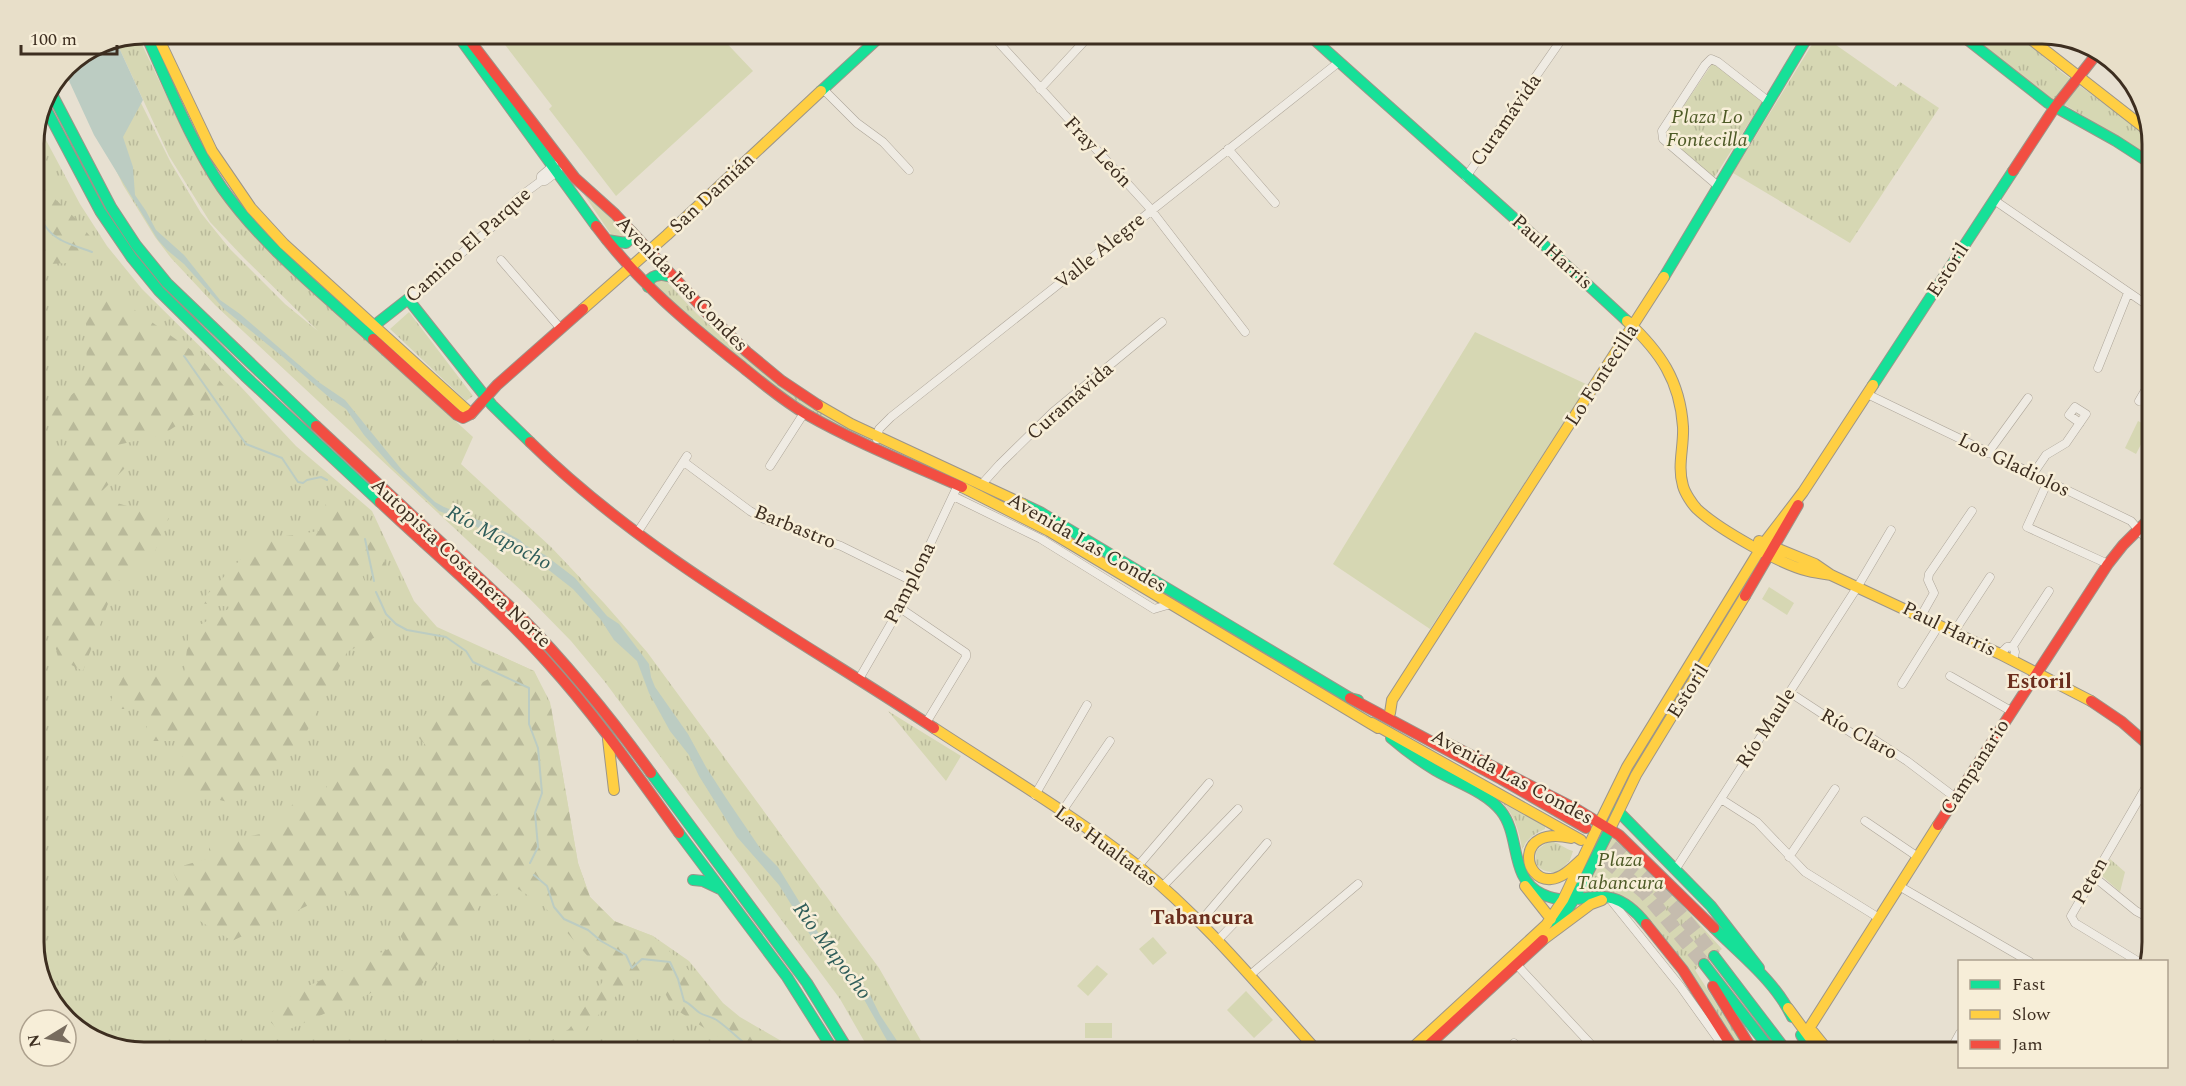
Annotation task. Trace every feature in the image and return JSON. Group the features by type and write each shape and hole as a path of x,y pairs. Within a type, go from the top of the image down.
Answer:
{"main road":[{"path":"150,44 200,151 226,193 242,213 269,243 372,331 471,414 463,418 457,415 372,331 279,238 237,191 204,136 161,44"},
{"name":"Avenida Las Condes","path":"464,44 607,240 630,268 714,345 776,394 804,412 877,449 958,485 979,488 989,495 1001,492 1055,520 1350,698 1364,700 1600,822 1641,855 1769,983"},
{"name":"Avenida Las Condes","path":"472,44 574,178 632,231 742,348 782,381 830,413 979,488 1372,723 1422,762 1484,796 1506,817 1513,832 1522,876 1531,896 1551,919"},
{"name":"San Damián","path":"471,414 497,385 630,268 872,44"},
{"name":"Paul Harris","path":"1319,44 1634,325 1659,354 1673,380 1680,404 1681,478 1693,505 1731,534 1767,549 1807,571 1831,575 1858,586 2013,660 2095,703 2142,739"},
{"name":"Lo Fontecilla","path":"1390,713 1392,700 1676,258 1803,44"},
{"path":"1973,44 2055,107 2142,158"},
{"path":"2037,44 2141,125"},
{"name":"Estoril","path":"1569,899 1582,859 1629,764 1767,549 1794,513 1803,492 2055,107 2094,58"},
{"name":"Autopista Costanera Norte","path":"54,98 111,207 151,265 246,361 512,608 553,649 613,723 812,992 843,1042"},
{"name":"Autopista Costanera Norte","path":"49,114 100,211 154,285 245,376 525,638 566,682 722,890 806,1007 828,1042"},
{"path":"607,240 626,243 631,238 632,231"},
{"path":"648,286 649,281 656,274 675,278"},
{"path":"408,299 487,398"},
{"name":"Camino El Parque","path":"372,331 408,299"},
{"name":"Las Hualtatas","path":"487,398 559,470 685,568 926,723 1138,866 1200,922 1309,1042"},
{"name":"Campanario","path":"1810,1027 2011,711 2108,564 2142,525"},
{"name":"Estoril","path":"1569,899 1610,829 1636,775 1710,656 1767,549"},
{"path":"1350,698 1501,779 1586,828"},
{"path":"1372,723 1581,840 1555,835 1543,837 1532,846 1529,861 1536,875 1553,880 1570,872 1582,859"},
{"path":"607,735 612,758 611,780 614,790"},
{"name":"Avenida Las Condes","path":"1618,811 1723,921 1788,1008 1806,1042"},
{"path":"1522,876 1541,894 1569,899 1609,898 1626,904 1638,914 1686,975 1728,1042"},
{"path":"693,880 709,883 722,890"},
{"path":"1544,939 1591,904 1609,898"},
{"path":"1419,1042 1534,937 1569,899"},
{"path":"1434,1042 1544,939 1555,927 1569,899"},
{"path":"1714,956 1779,1042"},
{"path":"1704,964 1764,1042"},
{"path":"1708,976 1720,1000 1747,1042"},
{"path":"1446,1029 1462,1007 1463,1001"},
{"path":"1788,1008 1813,1042"},
{"name":"Avenida Las Condes","path":"1788,1008 1799,1015 1822,1042"},
{"path":"1759,1016 1779,1031 1788,1042"}],"street":[{"name":"Fray León","path":"1000,44 1151,210 1245,332"},
{"path":"1040,89 1082,44"},
{"name":"Curamávida","path":"1466,177 1558,44"},
{"path":"1718,186 1663,139 1662,130 1711,59 1768,101"},
{"name":"Valle Alegre","path":"877,436 879,429 891,417 1339,62"},
{"path":"823,89 857,123 883,142 909,170"},
{"path":"1228,149 1275,203"},
{"name":"Camino El Parque","path":"408,299 492,226 518,198 541,181 541,176 556,168"},
{"path":"1994,200 2142,302"},
{"path":"501,260 561,329"},
{"path":"2098,368 2128,293"},
{"name":"Curamávida","path":"979,488 1053,412 1162,322"},
{"name":"Los Gladiolos","path":"1867,394 2131,521 2142,532"},
{"path":"2139,401 2142,396"},
{"path":"1988,453 2028,398"},
{"path":"770,466 804,412"},
{"path":"2033,474 2046,455 2066,443 2080,423"},
{"path":"877,436 877,449"},
{"name":"Barbastro","path":"638,533 686,459 764,519 841,546 912,581"},
{"path":"2048,482 2027,527 2108,564"},
{"name":"Pamplona","path":"859,679 900,608 958,485"},
{"name":"Avenida Las Condes","path":"953,496 1041,539 1154,609 1171,604"},
{"path":"1921,616 1934,593 1928,580 1929,574 1971,512"},
{"name":"Río Maule","path":"1675,870 1858,586 1891,530"},
{"path":"1954,632 1990,577"},
{"path":"2000,654 2007,647 2013,646 2049,591"},
{"path":"900,608 966,653 966,657 926,723"},
{"path":"1902,684 1939,625"},
{"path":"2013,646 2015,652 2013,660"},
{"path":"1950,676 2011,711"},
{"name":"Río Claro","path":"1789,692 1855,735 1864,734 1907,761 1956,798"},
{"path":"1035,795 1087,705"},
{"path":"1061,813 1110,741"},
{"path":"1138,866 1209,783"},
{"path":"1789,857 1835,789"},
{"name":"Peten","path":"2136,960 2073,920 2072,912 2142,794"},
{"path":"1721,798 1756,822 1805,872 1879,918"},
{"path":"1162,886 1238,809"},
{"path":"1865,821 1918,857"},
{"path":"1200,922 1267,843"},
{"path":"2093,876 2142,914"},
{"path":"1250,975 1358,884"},
{"path":"1899,886 2027,960"},
{"path":"1609,898 1680,986 1720,1042"},
{"path":"1217,940 1241,916"},
{"path":"1517,965 1589,1042"}],"green space":[{"path":"142,44 192,150 233,211 270,252 473,437 461,464 551,547 647,652 879,968 922,1042 865,1042 840,999 605,682 571,641 526,595 215,305 171,258 155,237 123,185 87,109 98,55 107,51 139,99 171,163 201,213 230,249 285,304 318,331 210,222 169,156 119,47"},
{"path":"504,44 727,44 753,71 616,196 549,109 552,106"},
{"path":"1812,44 1835,44 1896,87 1900,82 1939,108 1850,243 1733,173"},
{"path":"1982,44 2029,44 2060,71 2142,132 2142,151 2067,106 2048,98"},
{"name":"Plaza Lo Fontecilla","path":"1712,64 1717,65 1762,102 1714,178 1670,140 1666,132"},
{"path":"44,136 80,204 107,246 142,289 241,387 296,446 372,511 414,601 437,627 534,671 550,702 578,863 590,897 614,921 653,936 689,961 723,1003 740,1017 783,1042 130,1042 88,1026 78,1018 78,1008 68,1008 60,998 49,975 44,949"},
{"path":"44,162 55,199 94,241 86,262 50,264 44,250"},
{"path":"583,193 627,233 627,238 614,239"},
{"path":"664,279 697,314 752,363 865,438 815,414 752,370 653,286 653,281"},
{"path":"108,291 198,355 229,392 162,435 117,445 132,461 96,497 169,518 149,566 116,582 83,671 60,659 44,620 44,450 88,441 44,420 44,417 87,382 86,320"},
{"path":"409,312 473,396 466,401 390,329"},
{"path":"1475,332 1588,385 1430,629 1333,564"},
{"path":"2138,421 2142,423 2142,442 2136,454 2125,448"},
{"path":"326,503 371,529 393,582 358,565 385,632 347,652 301,743 232,803 178,790 184,741 147,741 147,709 106,709 126,672 184,675 189,631 232,607 199,603 259,540 319,531"},
{"path":"1769,587 1794,603 1787,615 1762,599"},
{"path":"496,654 534,671 551,707 578,863 590,897 614,921 653,936 685,966 720,1008 757,1042 726,1042 672,1007 655,973 633,978 576,1042 549,1042 569,1029 606,977 542,904 513,886 483,901 459,937 414,994 382,988 281,1033 266,1017 295,992 404,942 380,902 356,900 343,889 232,941 192,916 172,869 209,858 209,844 266,833 295,802 326,790 331,770 367,765 401,771 432,752 407,725 490,678"},
{"path":"888,711 961,756 946,781"},
{"path":"1502,802 1545,825 1545,829 1532,837 1522,849 1516,824"},
{"name":"Plaza Tabancura","path":"1612,835 1637,855 1722,949 1695,970 1741,1042 1735,1042 1634,904 1582,893"},
{"path":"1549,841 1573,851 1570,860 1559,872 1548,872 1537,865 1537,850"},
{"path":"2110,859 2125,872 2120,892 2101,875"},
{"path":"1153,937 1167,953 1153,965 1139,949"},
{"path":"1097,965 1108,974 1088,996 1077,986"},
{"path":"1246,991 1273,1020 1254,1038 1227,1010"},
{"path":"1085,1023 1112,1023 1112,1038 1085,1038"}],"water":[{"name":"Río Mapocho","path":"119,47 143,100 123,137 133,167 135,195 156,230 184,255 220,300 240,314 320,383 345,400 402,470 435,502 494,526 545,555 575,578 607,616 619,624 649,664 655,687 688,734 726,798 762,851 778,867 819,934 867,989 880,1015 898,1042 888,1042 856,985 817,946 779,885 737,837 699,776 689,755 670,731 649,693 637,661 614,640 601,620 573,589 550,571 470,523 439,511 392,467 364,435 346,409 225,310 184,264 158,240 94,135 68,79 93,57"}],"waterway":[{"path":"44,223 61,240 92,252"},
{"path":"184,356 246,444 282,458 298,482 303,483 321,477 327,480"},
{"path":"365,539 374,581"},
{"path":"376,592 386,614 396,624 407,630 446,637 466,651 473,662 529,688 529,724 538,748 542,793 535,813 538,847 530,863"},
{"path":"534,875 547,886 554,907 564,919 588,930 601,941 626,955 632,968 642,959 670,962 684,1001 700,1013 714,1018 743,1042"}],"tunnel":[{"path":"1595,834 1659,890 1714,956"},
{"path":"1590,846 1645,893 1704,964"}],"traffic: fast":[{"path":"150,44 190,132 222,188 274,249 373,339"},
{"path":"464,44 596,226"},
{"path":"821,91 872,44"},
{"path":"1319,44 1627,321"},
{"path":"1664,277 1803,44"},
{"path":"1973,44 2048,103 2142,158"},
{"path":"54,98 111,207 136,245 167,283 316,426"},
{"path":"49,114 100,211 132,258 159,291 245,376 380,502"},
{"path":"1873,385 2013,171"},
{"path":"607,240 626,243 631,238 632,232"},
{"path":"648,287 650,279 656,276 665,275 674,278"},
{"path":"366,332 408,299 492,405 530,442"},
{"path":"1023,504 1350,698 1358,700"},
{"path":"1391,738 1429,767 1479,793 1501,811 1511,832 1524,878 1532,887 1556,899 1606,897 1618,900 1632,909 1646,924"},
{"path":"651,773 807,983 843,1042"},
{"path":"1618,811 1711,906 1759,968"},
{"path":"1557,925 1575,898 1610,829"},
{"path":"679,833 787,977 828,1042"},
{"path":"693,880 703,881 720,889"},
{"path":"1714,928 1777,992 1792,1017"},
{"path":"1714,956 1780,1042"},
{"path":"1704,964 1764,1042"},
{"path":"1801,1035 1805,1042"}],"traffic: slow":[{"path":"161,44 212,151 251,208 284,244 471,414"},
{"path":"2037,44 2141,125"},
{"path":"583,309 667,235 821,91"},
{"path":"1390,713 1392,700 1664,277"},
{"path":"1627,321 1649,344 1673,381 1678,395 1683,427 1681,479 1685,492 1695,507 1734,536 1766,554 1811,572 1831,575"},
{"path":"1600,822 1627,767 1764,543 1803,492 1873,385"},
{"path":"818,405 851,424 1023,504"},
{"path":"962,487 1049,531 1378,728"},
{"path":"1759,541 1815,564 1831,575 2000,654 2091,701"},
{"path":"1610,829 1636,775 1745,596"},
{"path":"1372,723 1581,840"},
{"path":"934,728 1063,812 1138,866 1209,932 1309,1042"},
{"path":"608,739 614,790"},
{"path":"1419,1042 1546,925 1563,900 1600,822"},
{"path":"1810,1027 1938,825"},
{"path":"1571,838 1553,836 1540,839 1532,846 1529,855 1534,872 1541,878 1555,878 1564,874 1582,859"},
{"path":"1525,886 1551,919"},
{"path":"1544,939 1591,904 1602,900"},
{"path":"1788,1008 1813,1042"},
{"path":"1813,1032 1821,1042"}],"traffic: jam":[{"path":"472,44 575,178 615,214 708,314 747,352 782,381 818,405"},
{"path":"2013,171 2055,107 2094,58"},
{"path":"596,226 628,265 663,300 720,349 789,403 844,434 962,487"},
{"path":"373,339 463,418 471,414 497,385 583,309"},
{"path":"316,426 520,616 588,692 651,773"},
{"path":"530,442 576,484 674,559 934,728"},
{"path":"380,502 487,601 548,663 599,725 679,833"},
{"path":"1745,596 1798,505"},
{"path":"1938,825 2108,564 2142,526"},
{"path":"1350,698 1501,779 1586,828"},
{"path":"2091,701 2122,722 2142,739"},
{"path":"1447,743 1578,810 1619,835 1714,928"},
{"path":"1646,924 1683,970 1729,1042"},
{"path":"1432,1042 1543,940"},
{"path":"1713,986 1747,1042"}],"district":[{"name":"Estoril","path":"2039,682"},
{"name":"Tabancura","path":"1202,918"}]}
